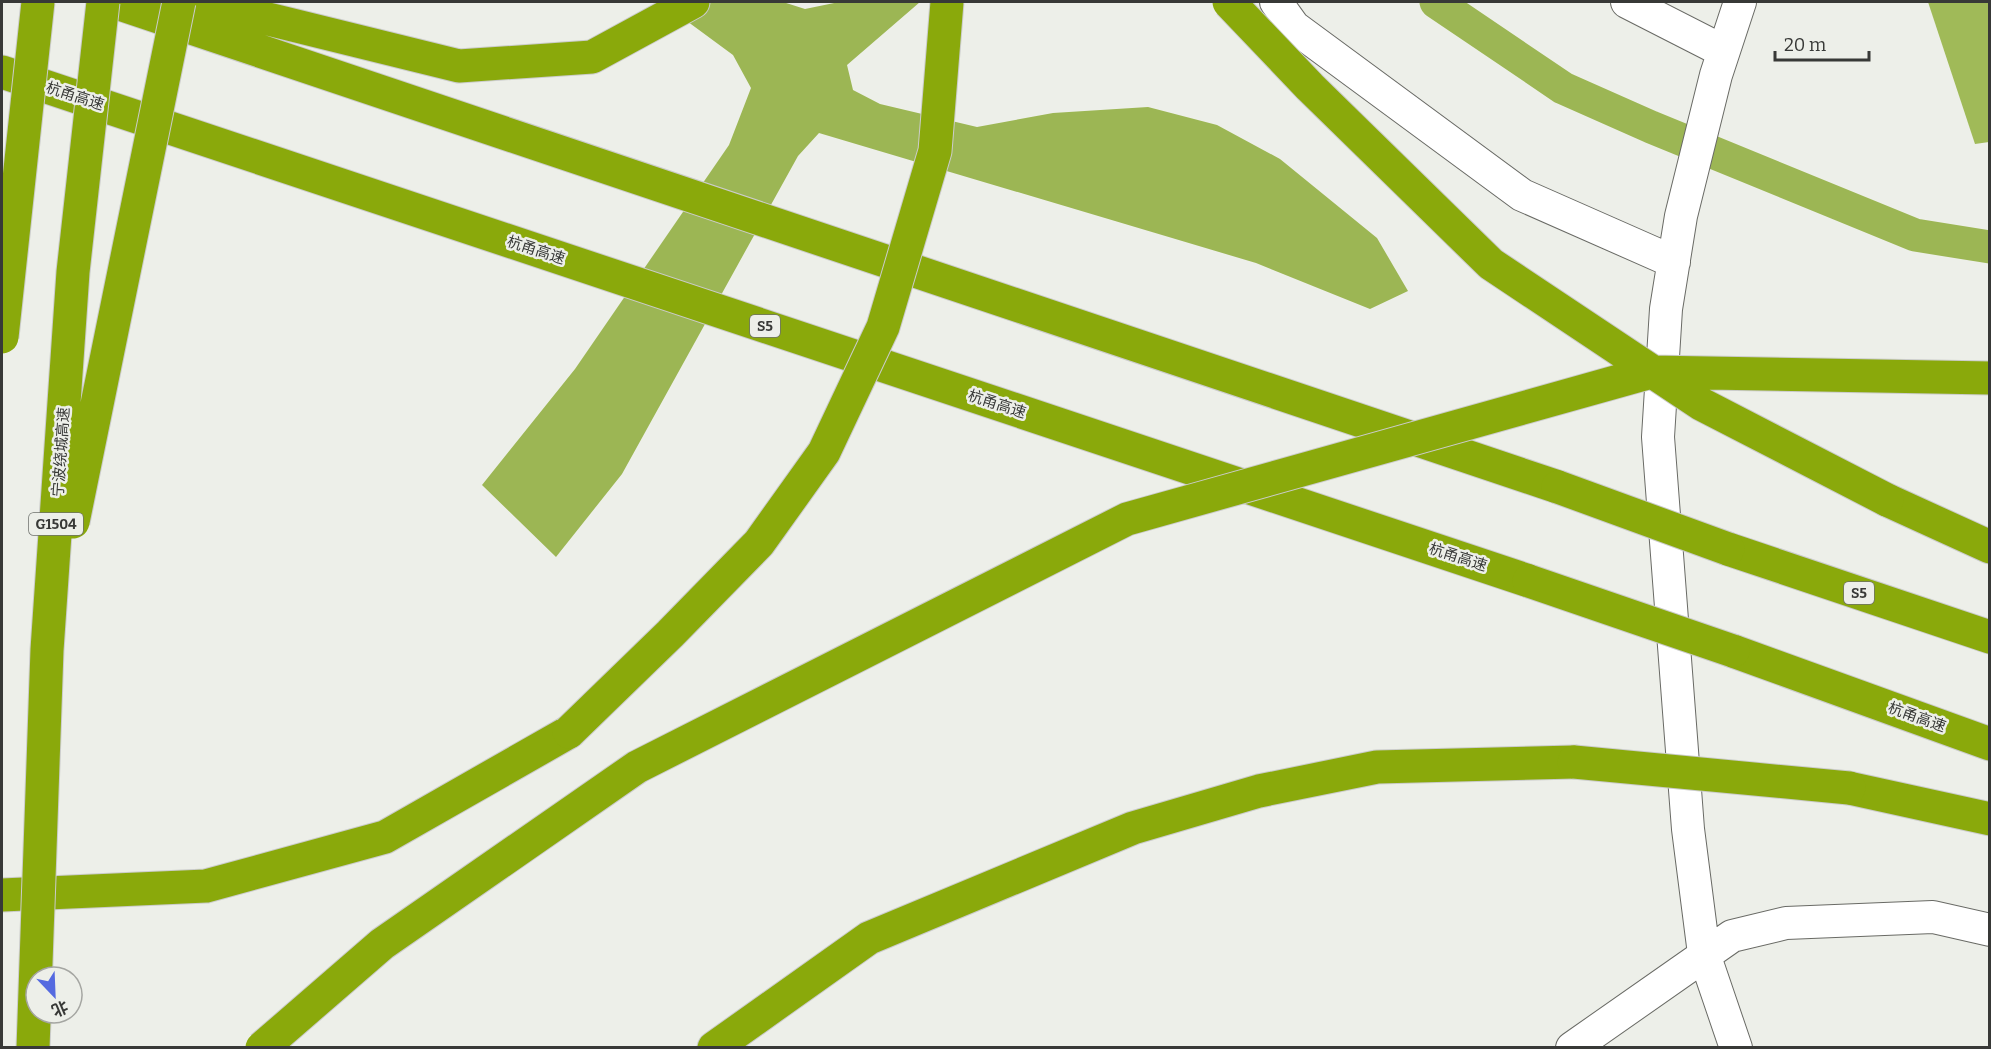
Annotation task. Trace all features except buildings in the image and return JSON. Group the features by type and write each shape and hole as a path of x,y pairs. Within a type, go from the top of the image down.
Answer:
{"highway":[{"path":"2,337 38,2"},
{"name":"宁波绕城高速","path":"33,1047 47,650 73,272 103,2"},
{"name":"S5","path":"114,2 1558,487 1728,549 1989,637"},
{"path":"47,650 179,2"},
{"path":"200,2 459,66 592,57 693,2"},
{"path":"2,895 206,886 385,837 569,732 759,543 824,452 883,327 935,152 947,2"},
{"path":"1229,2 1310,87 1491,264 1701,404 1887,500 1989,547"},
{"name":"杭甬高速","path":"2,72 1529,581 1733,651 1989,744"},
{"path":"262,1047 382,944 637,767 1127,519 1651,372 1989,378"},
{"path":"714,1047 869,938 1133,828 1259,791 1377,767 1574,762 1849,788 1989,819"}],"street":[{"path":"1276,2 1294,27 1522,195 1674,262"},
{"path":"1627,2 1719,63"},
{"path":"1736,1047 1704,954 1688,829 1658,437 1666,309 1681,216 1719,63 1740,2"},
{"path":"1572,1047 1732,936 1786,923 1933,917 1989,930"}],"shaded area":[{"path":"661,2 783,2 805,9 839,2 920,2 847,65 853,90 880,104 977,127 1053,113 1148,107 1217,125 1280,159 1377,238 1408,291 1370,309 1256,263 819,133 798,156 622,474 556,557 482,485 575,369 729,145 751,88 733,55"},
{"path":"1928,2 1989,2 1989,142 1975,144"}],"waterway":[{"path":"1436,2 1563,88 1651,127 1915,235 1990,247"}]}
